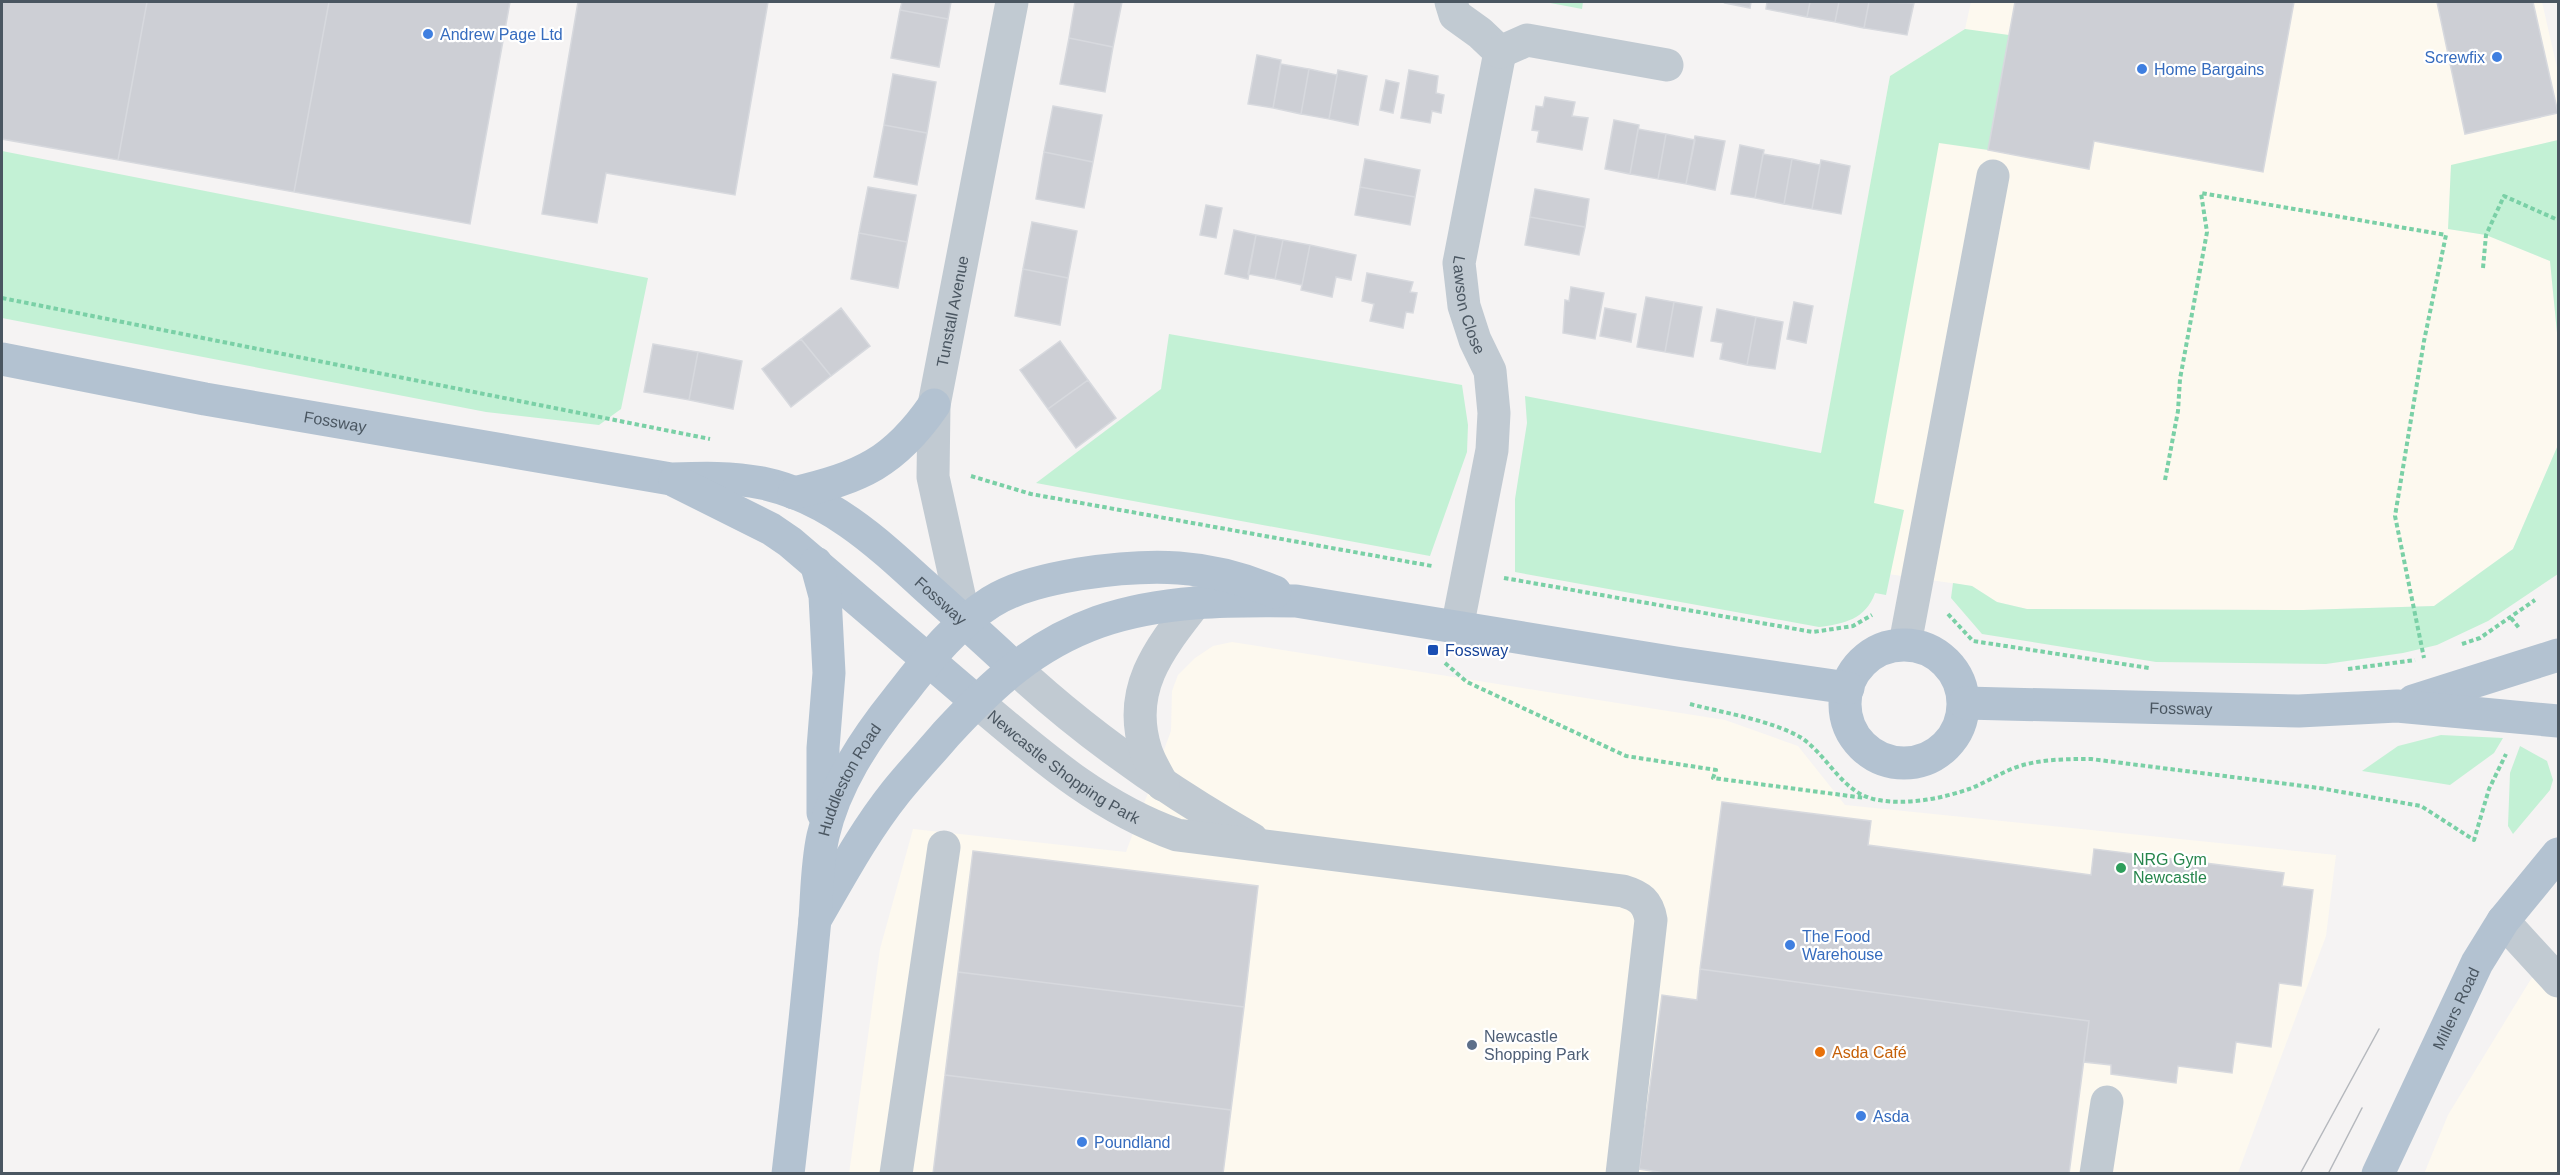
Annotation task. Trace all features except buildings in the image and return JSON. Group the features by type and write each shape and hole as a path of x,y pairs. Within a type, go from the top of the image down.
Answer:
{"main road":[{"name":"Fossway","path":"2,359 205,399 671,478 718,478 762,483 794,493 830,509 874,539 965,622 990,602 1009,592 1058,578 1143,566 1179,567 1215,573 1255,584 1296,601"},
{"path":"794,493 841,482 861,474 908,439 934,405"},
{"name":"Fossway","path":"671,478 771,529 816,562 976,701"},
{"path":"816,562 825,596 829,673 823,748 823,836"},
{"name":"Fossway","path":"1014,667 1055,642 1099,621 1151,609 1195,603 1239,600 1296,601 1848,688"},
{"path":"965,622 1014,667"},
{"name":"Huddleston Road","path":"788,1173 815,920 819,861 831,808 843,779 884,716 929,659 965,622"},
{"path":"1905,644 1921,648 1946,662 1963,689 1965,703 1959,727 1951,741 1937,753 1923,760 1905,763 1891,762 1866,750 1848,726 1845,712 1848,688 1857,666 1872,651 1884,646 1905,644"},
{"name":"Fossway","path":"2397,706 2559,655"},
{"name":"Huddleston Road","path":"815,920 853,854 894,794 976,701 1014,667"},
{"name":"Fossway","path":"1965,703 2299,711 2397,706 2559,721"},
{"name":"Millers Road","path":"2378,1173 2456,1005 2503,921 2558,857"}],"street":[{"name":"Tunstall Avenue","path":"965,622 933,477 934,405 1012,2"},
{"path":"1450,2 1455,15 1480,33 1500,52 1527,40 1667,65"},
{"name":"Lawson Close","path":"1457,628 1492,450 1494,413 1490,372 1475,340 1464,306 1459,263 1500,52"},
{"path":"1905,644 1994,176"},
{"path":"1163,786 1146,753 1142,733 1141,703 1153,660 1195,603"},
{"name":"Newcastle Shopping Park","path":"1014,667 1068,716 1163,786 1192,806 1261,845"},
{"name":"Newcastle Shopping Park","path":"976,701 1057,769 1129,815 1177,835 1623,891 1636,895 1645,902 1651,920 1622,1173"},
{"path":"896,1173 944,847"},
{"path":"2503,921 2559,981"},
{"path":"2096,1173 2107,1102"}],"path":[{"path":"2165,480 2178,411 2180,379 2207,232 2201,193 2446,235 2424,341 2395,516 2424,658"},
{"path":"2483,268 2486,235 2504,196 2559,220"},
{"path":"2,298 716,441"},
{"path":"962,474 1031,494 1813,632 1837,629 1867,619 1883,600 1913,599 1939,605 1973,640 2155,669"},
{"path":"2452,648 2480,638 2535,600"},
{"path":"2341,670 2433,655"},
{"path":"1455,664 1444,662 1467,682 1626,756 1716,770 1713,778 1898,802 1938,797 1972,788 2014,768 2064,759 2091,759 2319,788 2421,806 2474,840"},
{"path":"1682,702 1777,728 1800,737 1815,749 1846,783 1871,798"}],"shaded area":[{"path":"1971,2 2542,2 2558,72 2558,140 2451,166 2449,229 2486,235 2550,261 2558,343 2558,445 2513,549 2434,606 2303,610 2027,609 1997,602 1972,586 1797,561 1821,454 1890,76 1965,29"},
{"path":"1232,642 1725,720 1798,746 1845,805 2336,855 2326,936 2238,1173 849,1174 880,949 913,829 1126,852 1171,731 1172,691 1178,675 1195,658 1213,646"},
{"path":"2558,960 2558,1173 2424,1174 2448,1115 2531,979"}],"green space":[{"path":"1545,2 1583,2 1582,9"},
{"path":"1965,29 2009,35 1988,150 1939,143 1874,503 1904,510 1886,595 1875,593 1866,609 1853,619 1819,627 1515,572 1515,499 1527,423 1525,396 1821,453 1890,76"},
{"path":"2558,140 2558,343 2550,261 2486,235 2448,229 2451,165"},
{"path":"2,151 648,278 621,409 599,425 486,412 2,318"},
{"path":"1169,334 1462,385 1468,425 1467,452 1430,556 1036,483 1161,389"},
{"path":"2558,445 2558,574 2488,621 2437,645 2403,653 2326,664 2156,662 1982,634 1951,598 1953,583 1972,586 1997,602 2027,609 2303,610 2434,606 2513,549"},
{"path":"2441,735 2503,738 2494,753 2450,785 2362,771 2398,746"},
{"path":"2520,746 2547,761 2553,780 2550,790 2513,834 2508,826 2510,773"}],"tram line":[{"path":"2300,1174 2379,1029"},
{"path":"2328,1174 2362,1108"}],"place":[{"name":"Andrew Page Ltd","path":"428,34"},
{"name":"Screwfix","path":"2497,57"},
{"name":"Home Bargains","path":"2142,69"},
{"name":"Fossway","path":"1433,650"},
{"name":"NRG Gym Newcastle","path":"2121,868"},
{"name":"The Food Warehouse","path":"1790,945"},
{"name":"Newcastle Shopping Park","path":"1472,1045"},
{"name":"Asda Café","path":"1820,1052"},
{"name":"Asda","path":"1861,1116"},
{"name":"Poundland","path":"1082,1142"}]}
